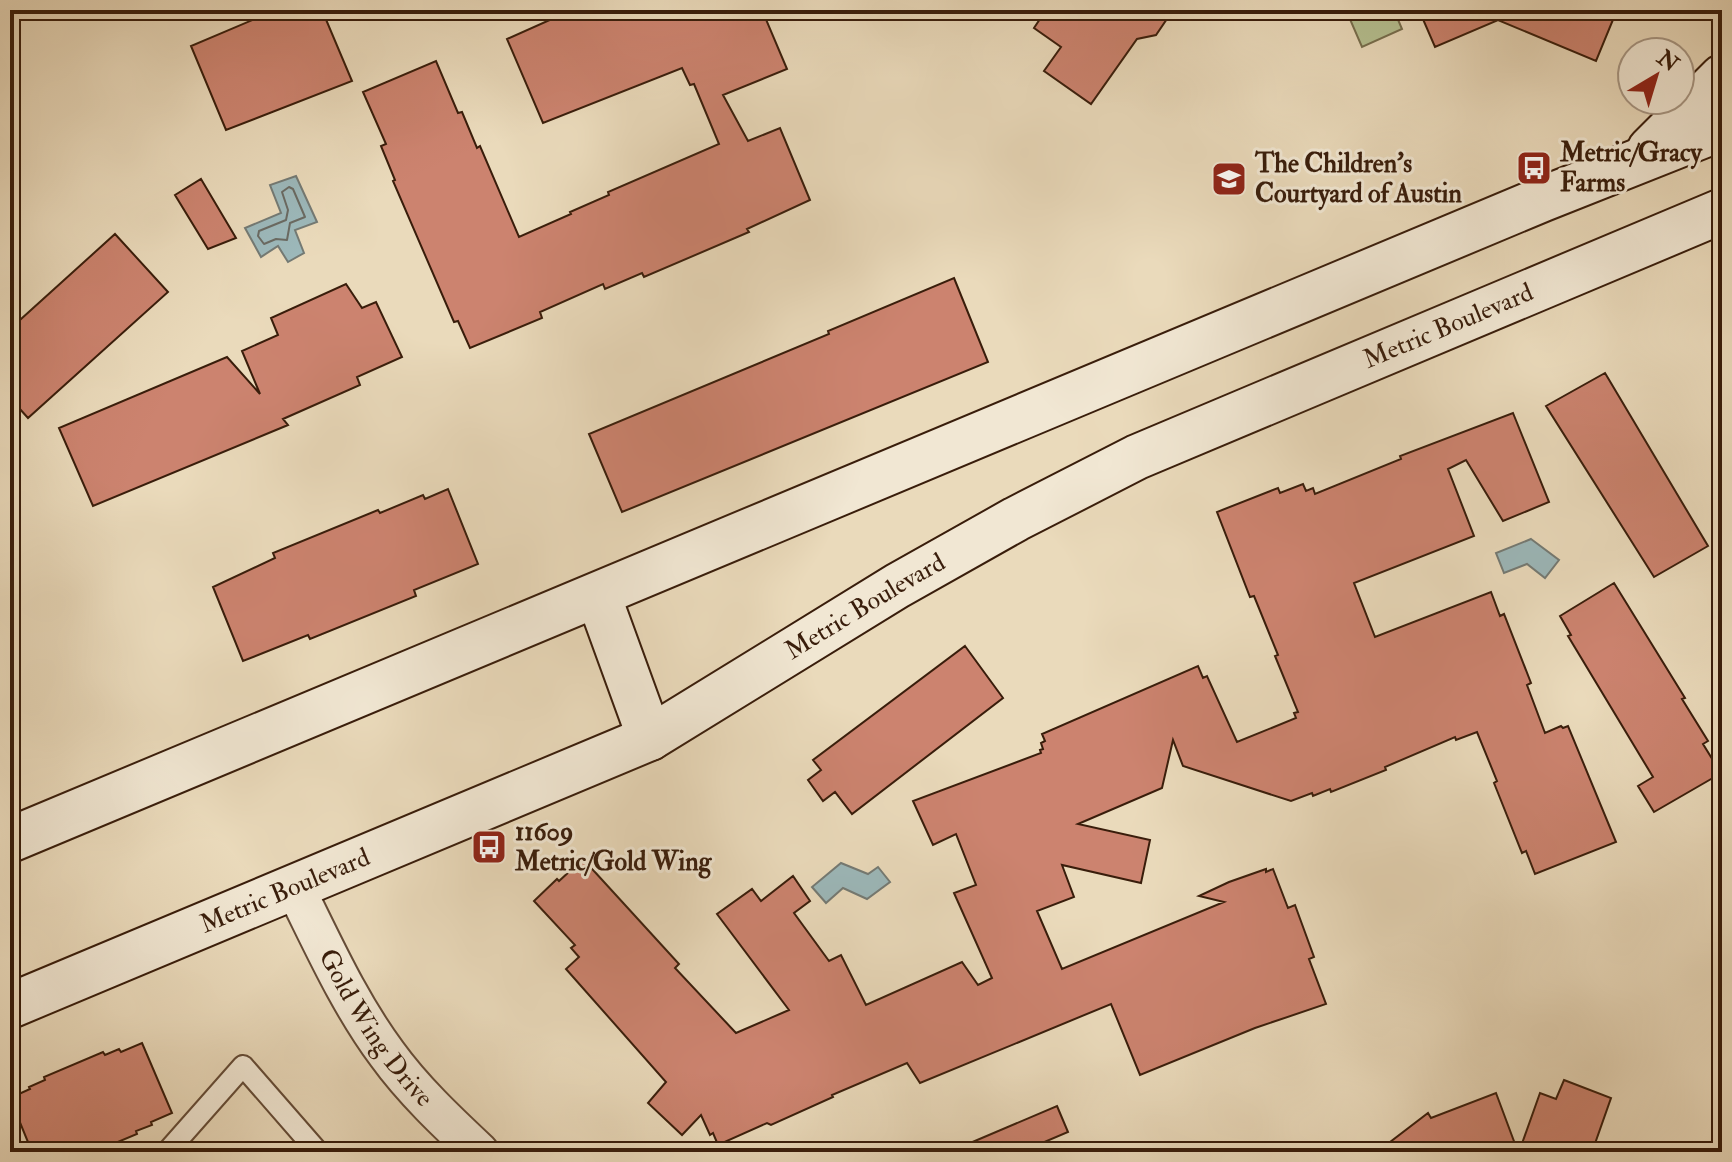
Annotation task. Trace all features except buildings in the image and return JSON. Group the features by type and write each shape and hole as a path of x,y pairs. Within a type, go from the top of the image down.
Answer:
{"main road":[{"path":"1636,164 1722,77"},
{"path":"10,840 1515,210 1722,128"},
{"name":"Metric Boulevard","path":"10,1006 650,738 897,586 1016,519 1137,457 1702,229 1722,211"},
{"path":"598,595 650,738"}],"street":[{"name":"Gold Wing Drive","path":"295,888 353,1002 387,1055 441,1117 479,1152"}],"lane":[{"path":"167,1152 243,1066 318,1152"}],"green space":[{"path":"1346,10 1394,10 1402,29 1362,47"}],"water":[{"path":"296,176 317,222 295,230 304,253 288,262 278,246 261,257 245,228 281,213 270,185"},
{"path":"1531,539 1559,560 1545,578 1527,564 1504,573 1496,553"},
{"path":"841,863 868,874 878,867 890,882 867,899 843,888 826,903 812,887"}],"place":[{"name":"Metric/Gracy Farms","path":"1534,168"},
{"name":"The Children's Courtyard of Austin","path":"1229,179"},
{"name":"11609 Metric/Gold Wing","path":"489,847"}]}
